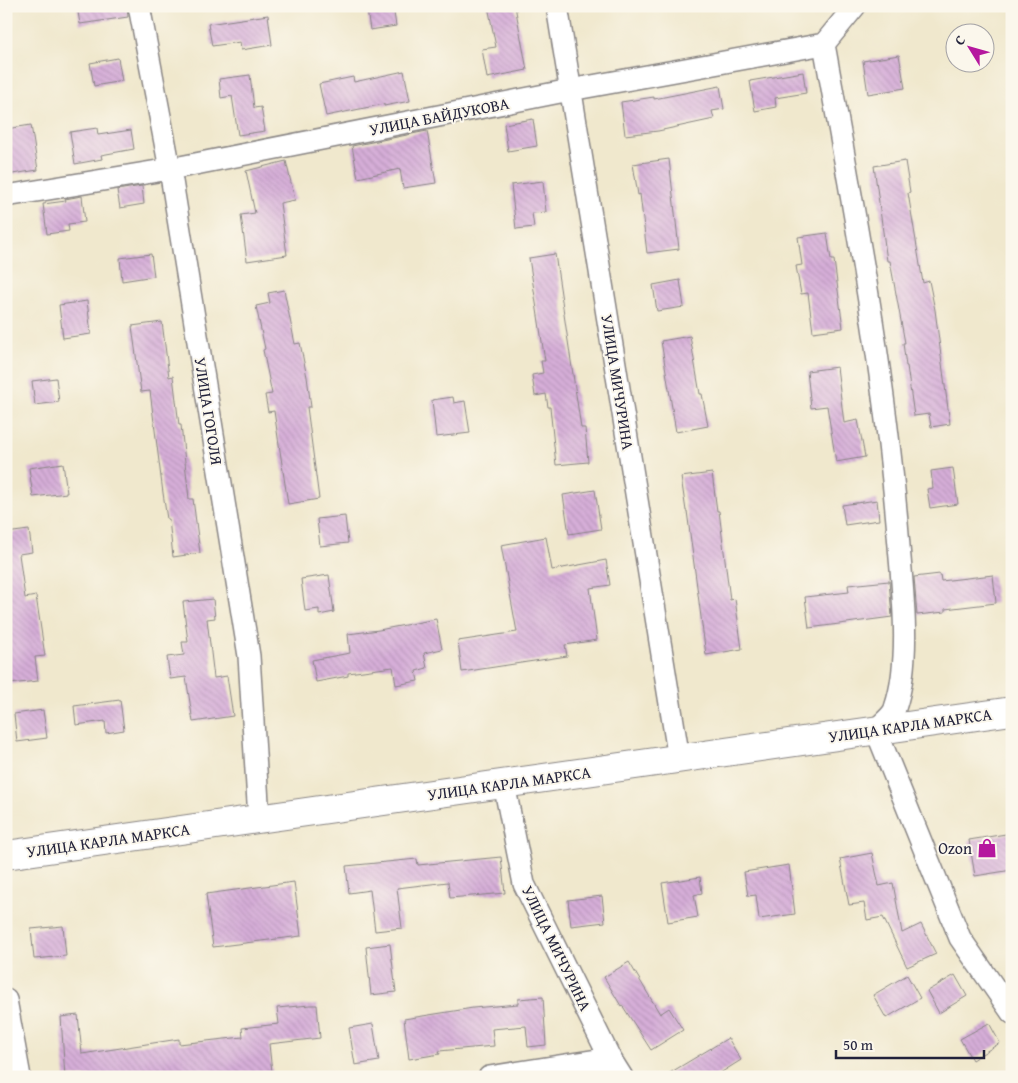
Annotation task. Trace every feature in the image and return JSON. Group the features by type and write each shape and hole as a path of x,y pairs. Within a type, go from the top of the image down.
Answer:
{"main road":[{"name":"УЛИЦА КАРЛА МАРКСА","path":"6,855 1012,711"}],"street":[{"name":"УЛИЦА ГОГОЛЯ","path":"139,6 170,169 250,656 259,819"},
{"name":"УЛИЦА МИЧУРИНА","path":"557,6 680,758"},
{"path":"854,6 824,44 874,329 894,481 904,624 902,671 895,710 876,730 960,938 1012,1013"},
{"name":"УЛИЦА БАЙДУКОВА","path":"6,196 170,169 570,90 824,44"},
{"name":"УЛИЦА МИЧУРИНА","path":"504,784 524,884 610,1058 622,1077"},
{"path":"6,1000 20,1077"},
{"path":"489,1077 610,1058"}],"building":[{"path":"77,6 127,6 128,17 80,24"},
{"path":"393,6 396,26 370,30 367,10"},
{"path":"488,6 515,6 527,70 487,78 482,49 496,47"},
{"path":"268,15 272,45 241,50 240,42 212,46 208,24"},
{"path":"899,55 905,88 868,94 863,61"},
{"path":"118,58 122,81 94,86 90,63"},
{"path":"404,71 410,101 384,106 384,104 326,116 319,84 353,77 354,82"},
{"path":"803,72 806,93 775,98 776,107 755,111 750,81"},
{"path":"250,75 254,108 261,107 265,131 238,135 232,96 221,98 219,79"},
{"path":"720,86 724,109 712,111 714,119 658,131 625,135 621,102 654,97 654,99"},
{"path":"533,119 537,146 508,151 504,124"},
{"path":"31,125 38,170 6,175 6,129"},
{"path":"97,128 98,135 131,130 134,149 101,155 102,159 75,164 70,132"},
{"path":"427,131 436,183 403,188 400,169 358,178 352,146"},
{"path":"669,159 679,249 647,253 640,194 638,195 633,164"},
{"path":"286,161 295,200 280,203 287,255 247,261 241,215 255,213 246,171"},
{"path":"905,161 910,192 908,193 923,283 929,281 935,310 950,424 931,427 929,414 914,416 903,343 905,343 890,261 887,261 874,166"},
{"path":"543,181 546,212 532,213 534,227 516,229 511,185"},
{"path":"142,186 144,204 120,208 117,190"},
{"path":"82,196 85,222 68,224 69,231 47,234 43,204 66,201 65,199"},
{"path":"827,233 831,260 834,260 843,328 813,332 808,293 801,294 796,266 802,265 798,237"},
{"path":"151,254 154,276 122,281 120,258"},
{"path":"555,254 581,428 585,428 588,462 556,465 550,407 548,407 546,394 535,396 532,375 543,373 541,361 545,361 529,258"},
{"path":"680,280 684,307 657,311 653,285"},
{"path":"284,290 295,344 300,343 307,377 311,407 307,407 319,499 288,504 274,411 268,412 265,395 272,394 256,306 270,303 268,293"},
{"path":"87,301 91,334 63,338 59,305"},
{"path":"162,322 169,377 173,376 179,425 181,425 189,499 193,499 200,553 173,557 150,391 141,392 132,326"},
{"path":"690,336 700,394 702,394 708,426 676,432 661,341"},
{"path":"837,367 844,423 858,420 865,457 836,462 827,406 811,408 807,371"},
{"path":"56,378 59,402 35,405 32,381"},
{"path":"453,397 454,403 465,401 470,433 436,437 432,400"},
{"path":"63,463 67,493 33,497 29,468"},
{"path":"953,468 958,504 930,508 927,489 933,488 931,471"},
{"path":"712,473 717,511 719,511 730,600 735,599 742,649 706,655 681,477"},
{"path":"595,490 601,529 569,534 563,495"},
{"path":"877,500 879,520 845,525 842,505"},
{"path":"345,516 348,543 320,546 317,519"},
{"path":"29,530 32,552 19,554 25,598 36,596 45,656 35,657 38,681 9,684 6,664 6,533"},
{"path":"546,537 552,570 606,560 610,585 590,588 597,640 565,645 567,656 462,672 458,641 517,632 501,545"},
{"path":"940,574 941,581 993,575 996,603 945,609 945,612 917,615 914,577"},
{"path":"329,575 334,612 319,615 319,609 305,611 301,579"},
{"path":"889,581 892,617 809,628 805,597 849,592 848,585"},
{"path":"213,599 215,618 207,619 214,678 227,676 233,716 193,722 186,677 170,679 167,657 184,655 182,642 188,642 183,602"},
{"path":"436,619 442,649 424,653 427,668 416,671 418,681 396,685 393,667 348,673 348,676 316,682 312,660 350,653 348,634"},
{"path":"120,700 124,730 106,733 105,721 76,725 74,706"},
{"path":"43,710 47,738 17,742 14,714"},
{"path":"1012,833 1012,870 975,876 969,840"},
{"path":"872,853 879,886 893,883 902,933 921,924 936,954 907,967 883,917 867,920 864,903 849,905 840,859"},
{"path":"501,857 505,893 450,898 448,882 397,888 402,928 375,931 370,890 349,893 346,866 417,859 418,865"},
{"path":"789,865 795,914 759,919 756,895 748,896 744,872"},
{"path":"700,877 702,893 694,895 698,917 668,922 662,883"},
{"path":"294,882 301,936 213,947 206,894"},
{"path":"602,896 605,922 571,926 568,900"},
{"path":"63,926 66,956 34,959 31,929"},
{"path":"390,944 396,992 371,995 366,947"},
{"path":"629,962 660,1014 669,1008 683,1030 651,1050 604,977"},
{"path":"907,975 920,998 886,1018 873,995"},
{"path":"955,975 967,996 939,1013 927,991"},
{"path":"543,997 546,1045 528,1047 526,1026 492,1029 494,1046 439,1051 440,1054 409,1059 404,1019 473,1008 518,1004 518,999"},
{"path":"317,1005 320,1038 269,1044 272,1072 212,1077 65,1077 61,1017 78,1015 82,1054 179,1039 179,1044 243,1037 242,1028 279,1024 277,1008"},
{"path":"989,1023 1000,1043 972,1060 960,1039"},
{"path":"373,1024 379,1061 355,1065 349,1028"},
{"path":"728,1038 741,1060 714,1077 663,1077"}],"place":[{"name":"Ozon","path":"987,848"}]}
